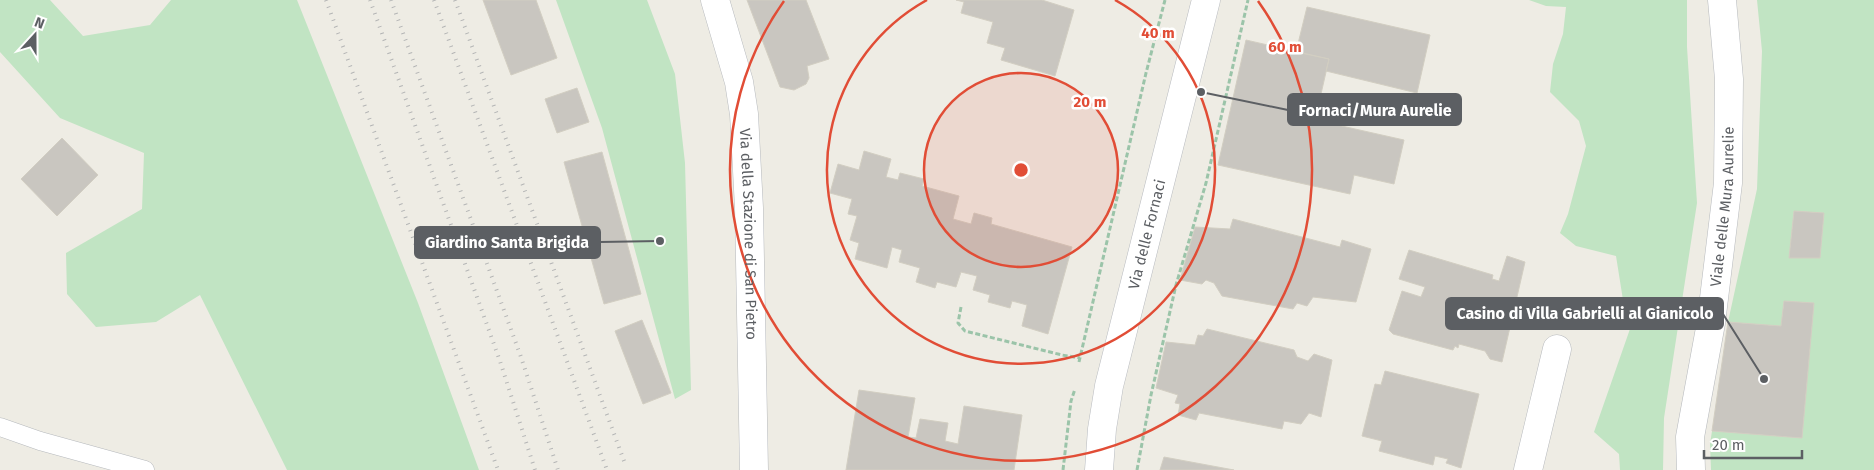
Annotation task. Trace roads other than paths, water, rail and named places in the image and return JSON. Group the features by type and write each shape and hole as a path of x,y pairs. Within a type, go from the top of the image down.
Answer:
{"street":[{"name":"Via della Stazione di San Pietro","path":"715,0 739,82 744,114 749,208 754,470"},
{"name":"Via delle Fornaci","path":"1099,470 1103,419 1109,386 1206,0"},
{"name":"Viale delle Mura Aurelie","path":"1691,470 1690,437 1711,323 1728,183 1729,79 1722,0"},
{"path":"1528,470 1557,349"}],"lane":[{"path":"0,427 40,441 145,470"}],"railway":[{"path":"326,0 498,470"},
{"path":"370,0 500,361 535,470"},
{"path":"391,0 521,357 558,470"},
{"path":"434,0 607,470"},
{"path":"455,0 624,461"}],"place":[{"name":"Fornaci/Mura Aurelie","path":"1201,92"},
{"name":"Giardino Santa Brigida","path":"660,241"},
{"name":"Casino di Villa Gabrielli al Gianicolo","path":"1764,379"}]}
